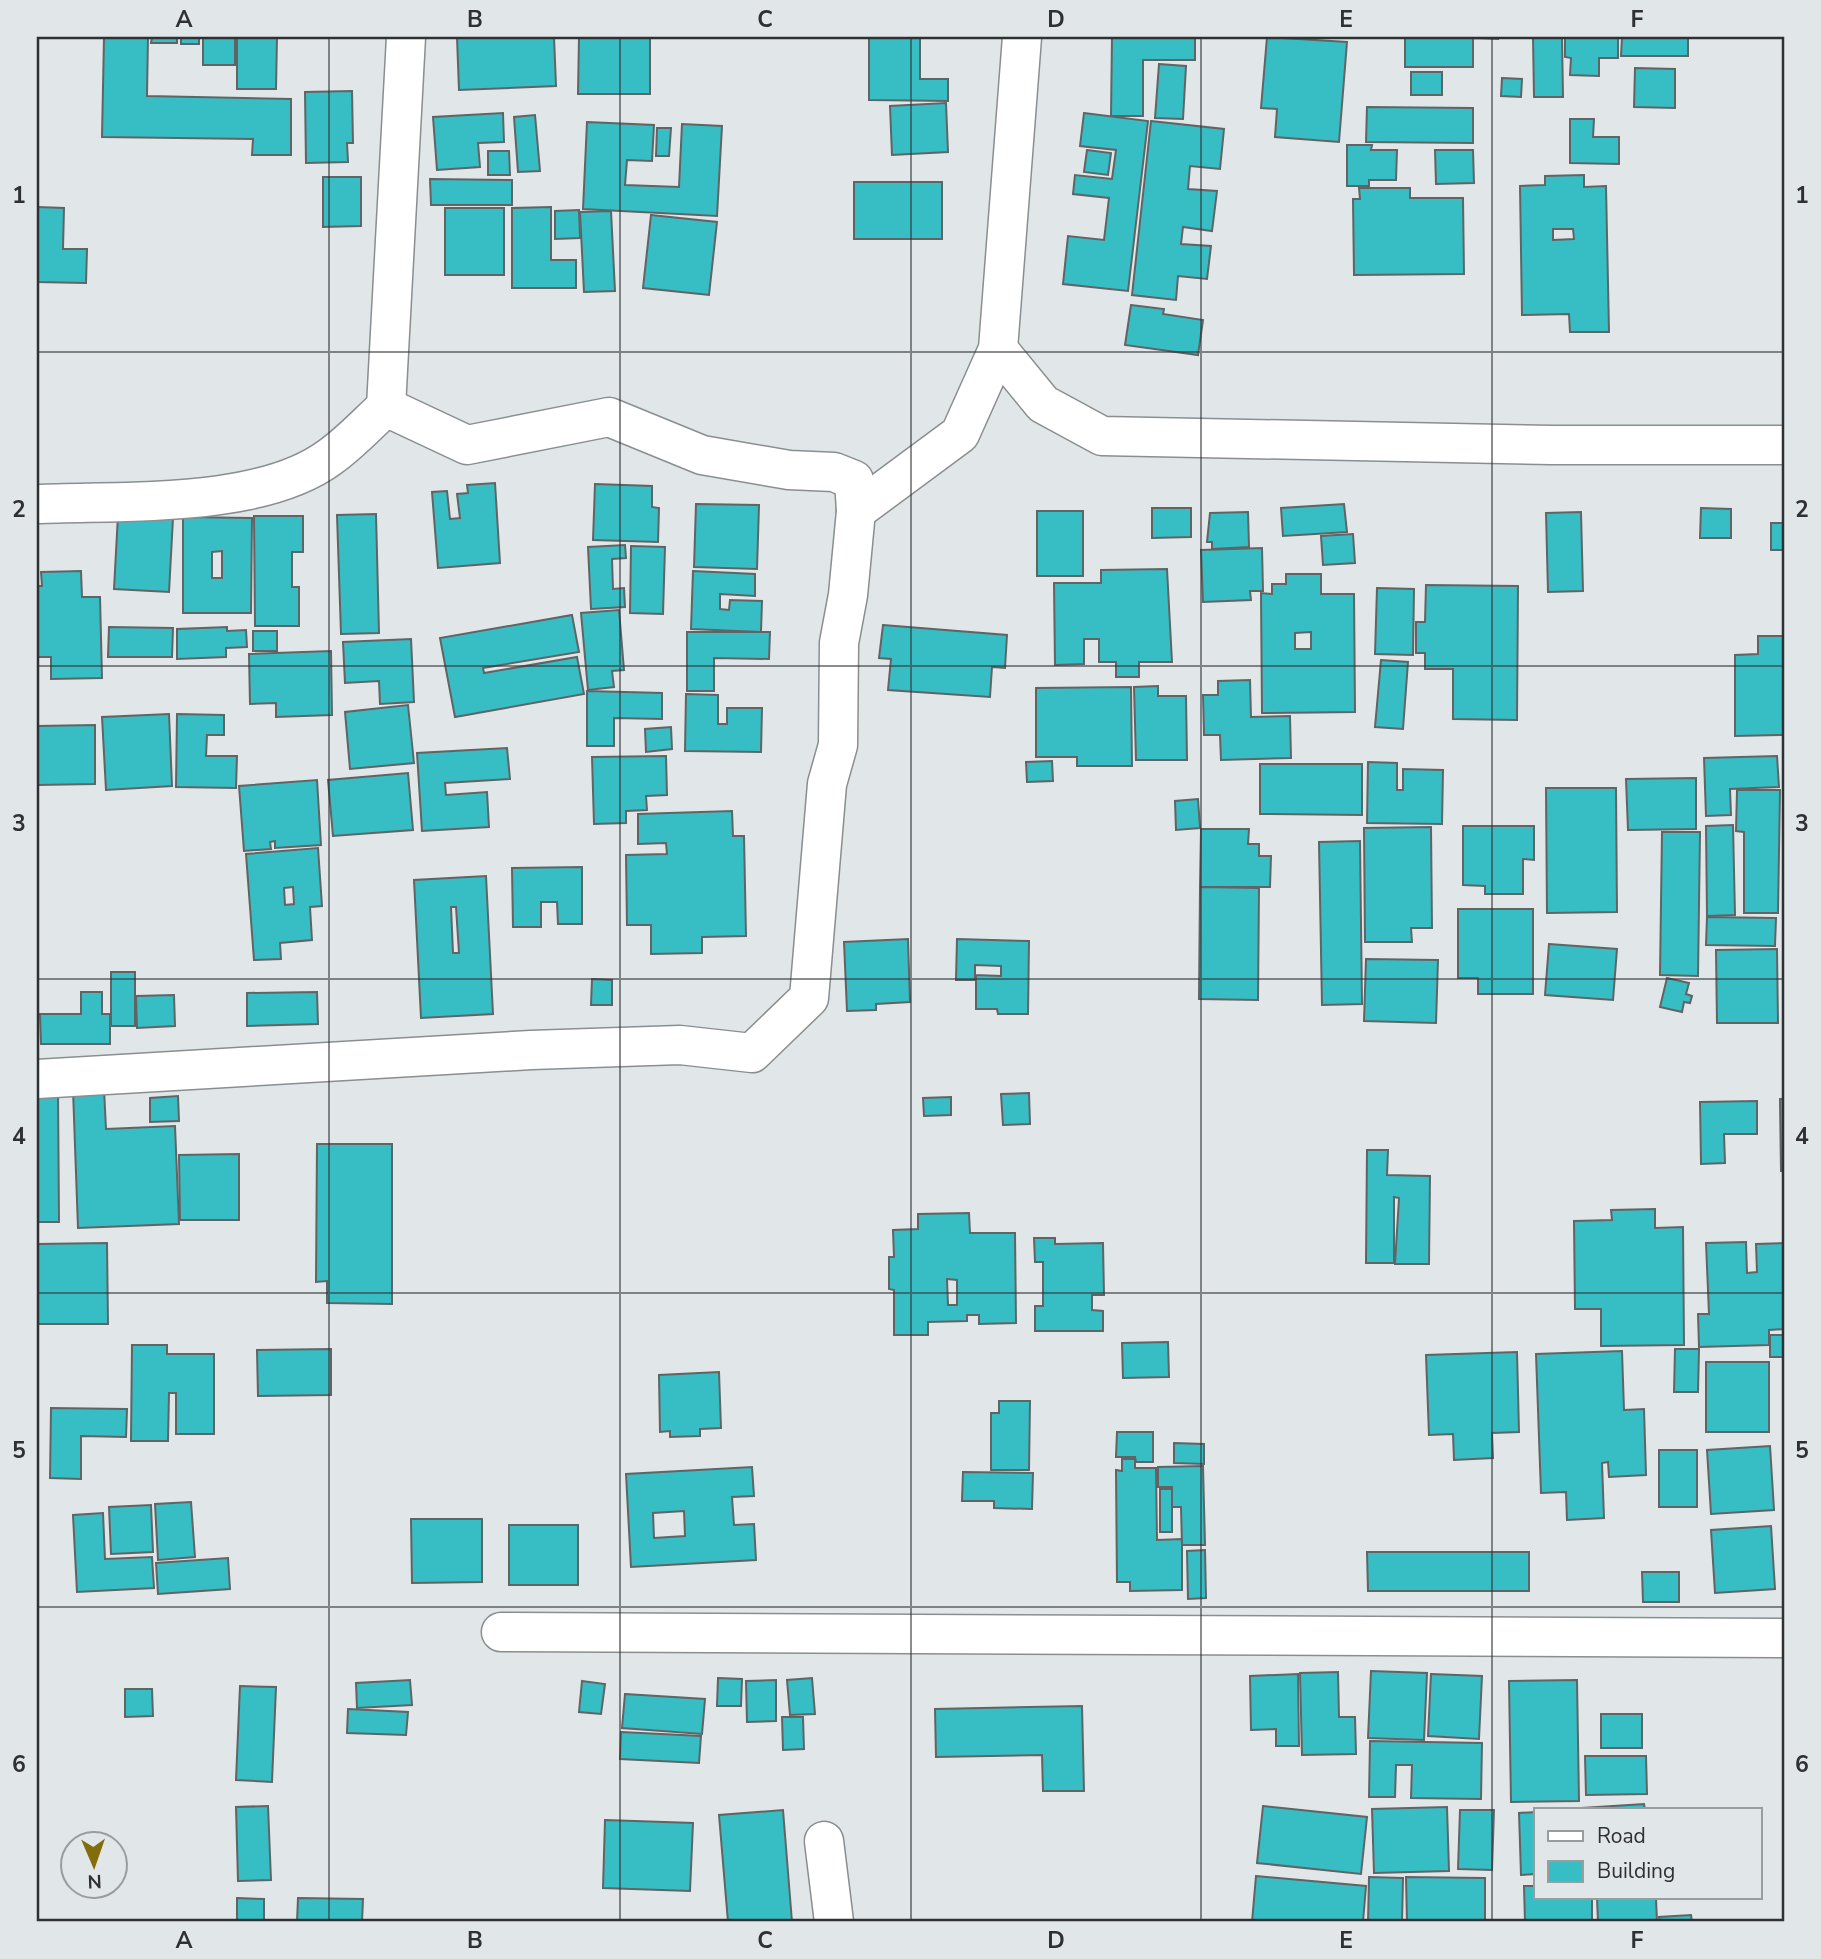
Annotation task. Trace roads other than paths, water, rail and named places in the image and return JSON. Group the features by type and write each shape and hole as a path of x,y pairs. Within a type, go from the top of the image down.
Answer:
{"street":[{"path":"37,504 239,494 293,478 330,458 386,407 406,37"},
{"path":"856,511 960,434 998,349 1021,37"},
{"path":"998,349 1043,404 1102,436 1498,445 1784,445"},
{"path":"37,1079 544,1049 680,1045 752,1053 810,998 827,784 838,746 839,643 848,595 856,511 854,480 834,472 789,470 702,455 609,417 467,445 386,407"},
{"path":"502,1632 1784,1638"},
{"path":"824,1841 835,1922"}]}
